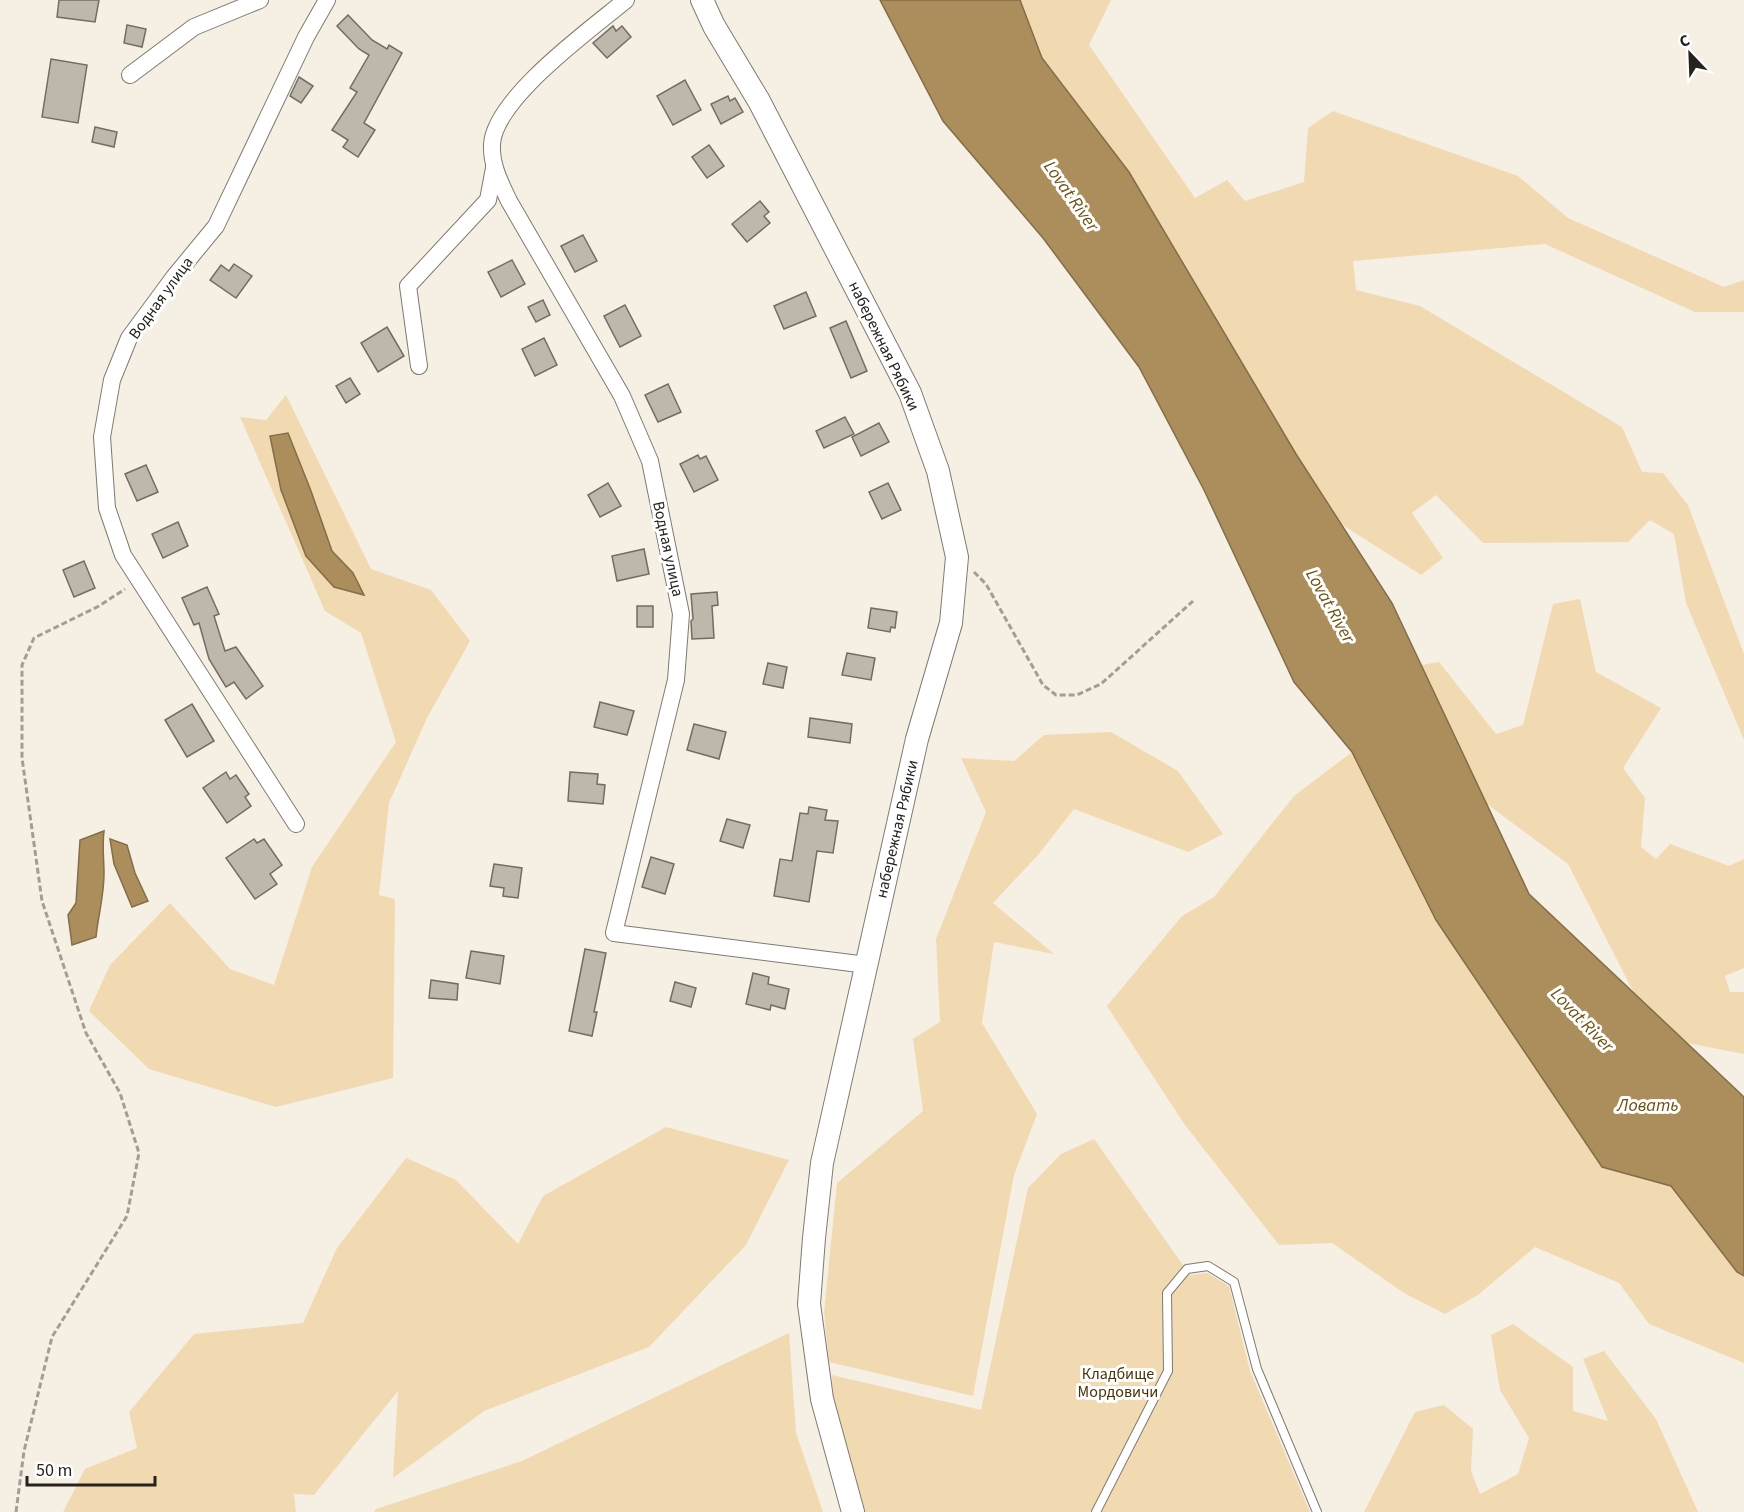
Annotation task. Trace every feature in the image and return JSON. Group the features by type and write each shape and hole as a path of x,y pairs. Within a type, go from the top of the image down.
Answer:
{"street":[{"path":"130,75 194,27 260,0"},
{"name":"Водная улица","path":"297,824 123,555 107,508 102,437 112,380 129,338 174,277 216,226 306,37 327,0"},
{"name":"Водная улица","path":"626,0 536,75 504,112 492,141 494,168 508,201 622,396 650,461 681,614 676,680 614,933 867,965"},
{"name":"набережная Рябики","path":"702,0 714,26 759,101 910,393 938,471 957,557 951,622 917,739 822,1163 809,1304 822,1398 853,1512"},
{"path":"418,366 408,286 488,200 494,168"}],"lane":[{"path":"1096,1512 1168,1371 1167,1293 1186,1269 1208,1266 1234,1282 1257,1369 1317,1512"}],"path":[{"path":"957,557 986,584 1043,686 1056,695 1077,695 1101,684 1192,602"},
{"path":"16,1512 24,1451 52,1337 127,1216 139,1153 120,1093 86,1033 42,901 22,758 22,665 34,638 99,606 138,580"}],"green space":[{"path":"1020,0 1111,0 1089,45 1195,198 1227,180 1245,201 1304,182 1308,128 1333,111 1518,176 1568,218 1724,287 1744,280 1744,312 1695,312 1545,244 1353,261 1356,290 1420,306 1622,427 1642,472 1663,473 1688,505 1744,654 1744,740 1686,603 1674,534 1650,520 1628,542 1483,543 1436,495 1412,513 1443,558 1421,575 1341,524 1296,454 1129,172 1042,58"},
{"path":"286,395 371,569 431,590 470,641 427,718 389,803 379,895 395,899 393,1078 276,1107 149,1069 89,1011 110,965 170,903 230,969 274,985 312,867 396,742 361,633 325,611 240,417 266,420"},
{"path":"1580,599 1596,672 1661,708 1623,768 1645,798 1641,847 1656,859 1670,844 1729,866 1744,859 1744,968 1725,976 1730,992 1744,992 1744,1054 1687,1043 1634,993 1568,864 1487,804 1421,665 1439,662 1496,734 1523,725 1553,604"},
{"path":"1111,732 1178,771 1223,834 1188,852 1074,809 1038,855 993,903 1054,954 994,942 982,1023 1037,1114 1014,1175 973,1396 829,1362 824,1312 837,1183 923,1111 913,1039 940,1022 936,939 986,812 961,758 1014,761 1044,735"},
{"path":"1352,752 1436,920 1602,1167 1671,1186 1737,1272 1744,1276 1744,1363 1649,1324 1619,1283 1535,1247 1478,1295 1445,1314 1404,1293 1332,1243 1279,1245 1185,1125 1107,1006 1182,916 1214,897 1294,796"},
{"path":"666,1127 789,1160 746,1245 649,1347 484,1411 393,1478 398,1391 314,1495 294,1494 296,1512 63,1512 85,1469 137,1448 129,1412 194,1334 303,1323 337,1248 406,1158 456,1180 518,1244 543,1196"},
{"name":"Кладбище Мордовичи","path":"1094,1139 1190,1275 1207,1273 1229,1286 1250,1371 1310,1512 864,1512 833,1403 832,1375 981,1410 1028,1188 1061,1154"},
{"path":"1513,1324 1573,1367 1573,1411 1608,1421 1583,1359 1604,1351 1656,1419 1698,1512 1364,1512 1415,1412 1444,1405 1473,1429 1471,1471 1480,1494 1518,1474 1529,1438 1500,1390 1491,1335"},
{"path":"789,1333 796,1433 823,1512 374,1512 376,1509 522,1461"}],"water":[{"name":"Ловать","path":"880,0 1020,0 1042,58 1129,172 1296,454 1392,603 1529,894 1744,1097 1744,1276 1737,1272 1671,1186 1602,1167 1436,920 1352,752 1294,682 1204,490 1139,367 1043,238 943,121"},
{"path":"288,433 332,551 353,573 364,595 334,587 306,556 281,490 270,436"},
{"path":"104,831 104,882 96,937 72,945 68,915 76,903 80,840"},
{"path":"110,839 127,845 135,873 148,901 132,907 114,864"}],"building":[{"path":"59,0 99,0 95,22 57,17"},
{"path":"348,15 372,40 387,49 389,45 402,53 364,123 375,130 358,157 343,147 348,140 332,130 357,92 350,88 369,55 359,49 337,26"},
{"path":"127,25 146,29 142,47 124,43"},
{"path":"613,26 616,31 622,26 631,37 607,58 593,43"},
{"path":"51,59 87,65 78,123 42,117"},
{"path":"299,77 313,86 301,103 290,96"},
{"path":"685,80 701,110 673,125 657,96"},
{"path":"728,96 730,101 735,98 743,112 721,124 711,104"},
{"path":"95,127 117,132 114,147 92,142"},
{"path":"709,145 724,166 707,178 692,157"},
{"path":"760,201 769,212 764,216 770,223 747,242 732,224"},
{"path":"583,235 597,261 575,272 561,246"},
{"path":"512,260 525,284 501,297 488,272"},
{"path":"234,264 252,276 236,298 210,280 221,265 229,271"},
{"path":"806,292 816,316 784,329 774,306"},
{"path":"543,300 550,315 536,322 528,307"},
{"path":"625,305 641,336 620,347 604,316"},
{"path":"846,321 867,371 851,378 830,328"},
{"path":"387,327 404,356 378,372 361,343"},
{"path":"544,338 557,365 535,376 522,349"},
{"path":"350,378 360,394 346,403 336,386"},
{"path":"668,384 681,412 658,422 645,395"},
{"path":"845,417 854,434 824,448 816,431"},
{"path":"879,423 889,442 861,456 852,437"},
{"path":"698,455 700,459 706,456 718,480 694,492 680,464"},
{"path":"146,465 158,492 137,501 125,474"},
{"path":"608,483 621,506 600,517 588,495"},
{"path":"888,483 901,510 882,519 869,492"},
{"path":"178,522 188,546 163,558 152,534"},
{"path":"644,549 649,574 617,581 612,556"},
{"path":"84,561 95,588 74,597 63,570"},
{"path":"207,587 219,614 214,616 225,651 236,647 263,686 246,699 234,682 226,687 209,659 199,623 194,625 182,598"},
{"path":"717,592 718,605 712,606 714,638 692,639 691,594"},
{"path":"637,606 653,606 653,627 637,627"},
{"path":"871,608 897,612 895,628 891,627 890,632 868,628"},
{"path":"847,653 875,658 871,680 842,675"},
{"path":"768,663 787,667 783,688 763,684"},
{"path":"600,702 634,711 627,735 594,727"},
{"path":"192,704 214,741 187,757 165,720"},
{"path":"810,718 852,724 850,743 808,737"},
{"path":"694,724 726,732 719,759 687,750"},
{"path":"226,772 230,779 236,775 249,794 245,797 251,806 227,823 203,788"},
{"path":"570,772 598,774 597,784 605,785 603,804 568,801"},
{"path":"809,807 827,810 825,820 838,821 833,853 817,851 809,902 774,896 780,859 792,861 800,813 808,814"},
{"path":"727,819 750,825 743,848 720,841"},
{"path":"254,839 257,843 264,839 282,865 270,874 277,884 255,899 226,858"},
{"path":"651,857 674,864 665,894 642,887"},
{"path":"494,864 522,868 518,898 503,896 504,888 490,886"},
{"path":"585,949 606,953 594,1012 597,1012 592,1036 569,1031"},
{"path":"471,951 504,956 500,984 466,978"},
{"path":"753,973 769,977 768,984 789,989 785,1009 771,1005 770,1010 746,1004"},
{"path":"431,980 458,984 457,1000 429,998"},
{"path":"675,982 696,988 691,1007 670,1001"}],"water label":[{"name":"Lovat River","path":"1071,196"},
{"name":"Lovat River","path":"1330,606"},
{"name":"Lovat River","path":"1582,1020"}]}
